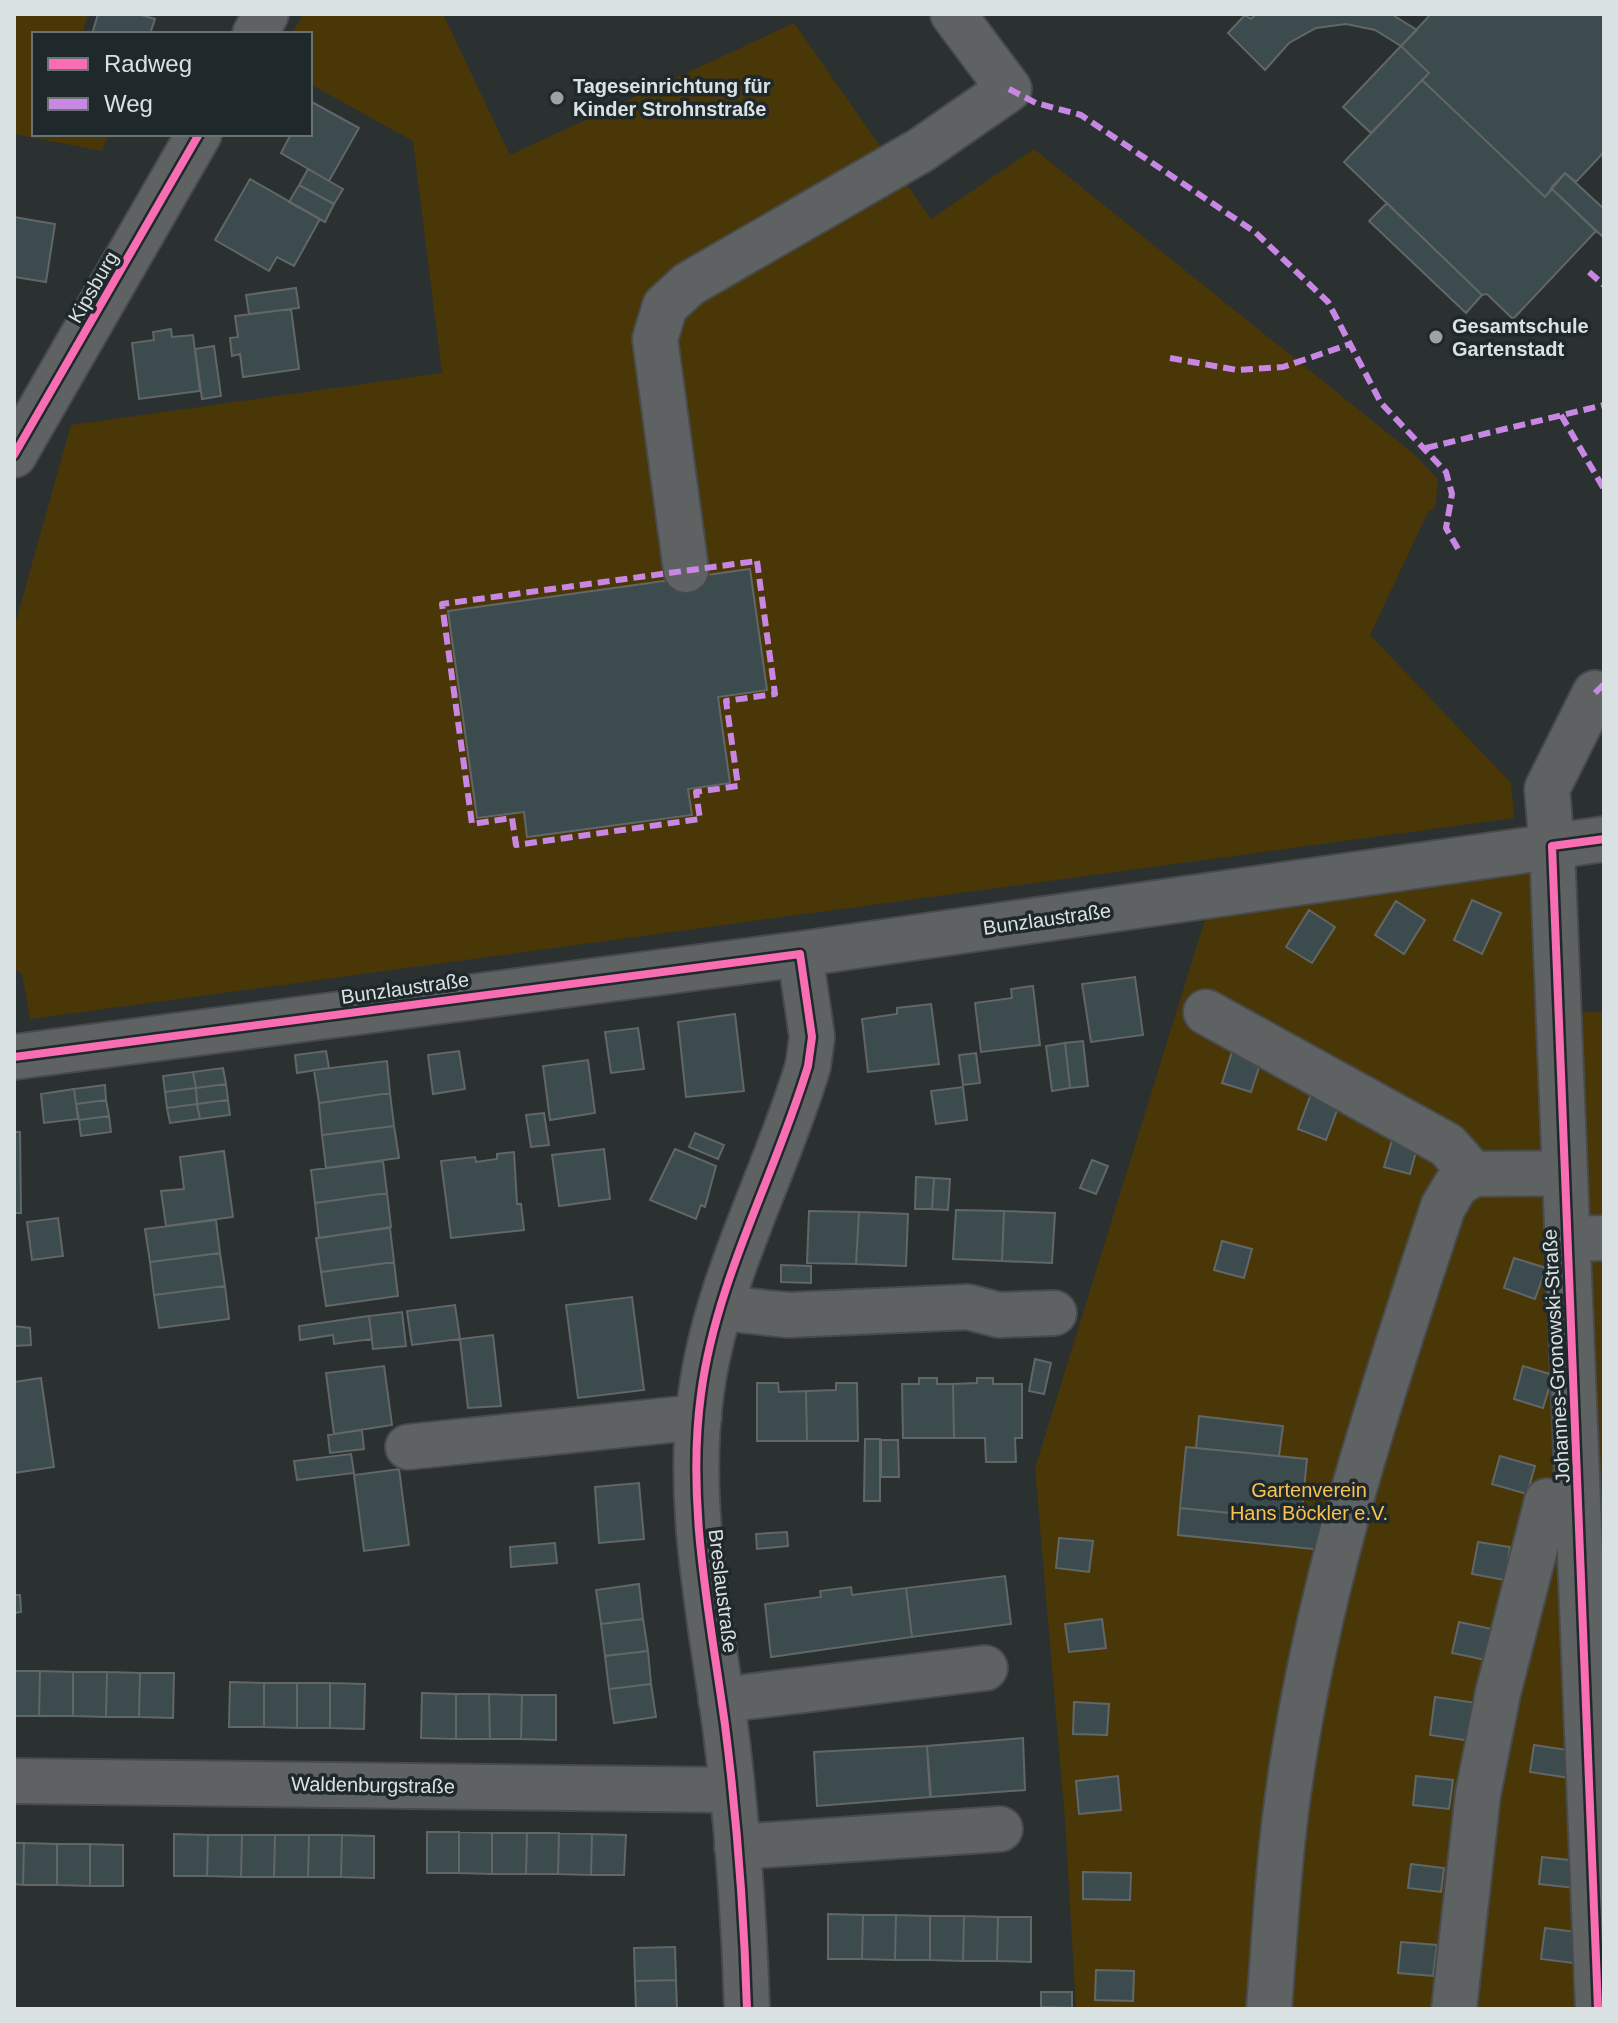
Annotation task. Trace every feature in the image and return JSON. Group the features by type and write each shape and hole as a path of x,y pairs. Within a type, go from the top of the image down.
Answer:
{"street":[{"path":"256,32 266,14"},
{"path":"686,570 655,339 665,306 689,284 921,150 1009,89 953,14"},
{"name":"Kipsburg","path":"14,455 198,136"},
{"name":"Johannes-Gronowski-Straße","path":"1595,693 1547,789 1552,846 1564,1173 1585,1239 1598,2009"},
{"name":"Bunzlaustraße","path":"14,1057 800,954 1604,839"},
{"name":"Breslaustraße","path":"747,2009 737,1847 698,1519 699,1417 721,1308 808,1066 812,1037 800,954"},
{"path":"1206,1012 1447,1145 1473,1174"},
{"path":"1269,2009 1291,1773 1318,1635 1372,1418 1443,1207 1456,1185 1473,1174 1564,1173"},
{"path":"721,1308 788,1315 968,1307 999,1315 1054,1313"},
{"path":"408,1447 699,1417"},
{"path":"1454,2009 1478,1794 1498,1693 1547,1501"},
{"path":"721,1700 985,1668"},
{"name":"Waldenburgstraße","path":"14,1781 731,1790"},
{"path":"737,1847 1000,1829"}],"green space":[{"path":"14,14 88,14 83,32 32,32 32,136 108,136 102,151 14,134"},
{"path":"303,14 443,14 510,155 794,23 931,219 1034,149 1415,455 1438,479 1435,508 1428,512 1370,635 1511,783 1514,818 30,1019 22,974 14,969 14,628 71,425 442,373 413,141 312,85 312,32 293,32"},
{"name":"Gartenverein Hans Böckler e.V.","path":"1552,846 1559,1013 1604,1012 1604,2009 1076,2009 1065,1820 1035,1468 1212,897"}],"building":[{"path":"98,14 138,14 155,19 151,32 93,32"},
{"path":"1256,14 1391,14 1417,30 1401,46 1375,30 1346,24 1316,28 1289,43 1265,70 1228,33 1245,15 1251,19"},
{"path":"1431,14 1604,14 1604,152 1576,182 1565,173 1545,197 1422,80 1429,73 1401,46"},
{"path":"1401,46 1429,73 1371,133 1343,107"},
{"path":"1422,80 1545,197 1552,189 1596,231 1513,319 1487,294 1482,295 1344,162"},
{"path":"312,102 359,128 329,181 281,153 290,136 312,136"},
{"path":"308,169 343,189 334,204 299,185"},
{"path":"1565,173 1604,209 1604,238 1551,188"},
{"path":"250,179 320,219 294,266 277,257 269,271 215,240"},
{"path":"299,185 334,204 325,222 289,202"},
{"path":"1387,203 1482,295 1466,313 1369,221"},
{"path":"14,217 55,224 46,282 14,277"},
{"path":"296,288 299,308 249,314 246,295"},
{"path":"291,309 299,369 243,377 240,354 232,356 230,338 238,337 235,316"},
{"path":"171,329 172,337 193,335 200,391 139,399 132,343 154,340 153,332"},
{"path":"214,346 221,396 202,399 195,349"},
{"path":"750,569 767,690 718,697 730,783 688,789 692,815 527,837 524,812 477,818 448,611"},
{"path":"1472,900 1501,913 1482,954 1454,940"},
{"path":"1396,901 1425,920 1404,954 1375,935"},
{"path":"1309,910 1335,927 1312,963 1286,947"},
{"path":"1135,977 1143,1035 1091,1042 1082,984"},
{"path":"1033,986 1040,1045 981,1052 975,1003 1012,998 1011,989"},
{"path":"931,1004 939,1064 868,1072 862,1019 897,1014 897,1008"},
{"path":"735,1014 744,1091 686,1097 678,1022"},
{"path":"638,1028 644,1069 611,1073 605,1032"},
{"path":"1083,1041 1088,1086 1070,1088 1065,1043"},
{"path":"1065,1043 1070,1088 1052,1091 1046,1046"},
{"path":"1234,1046 1263,1055 1251,1092 1222,1083"},
{"path":"326,1051 329,1068 297,1073 295,1055"},
{"path":"459,1051 465,1089 433,1094 428,1055"},
{"path":"976,1053 980,1083 963,1085 959,1055"},
{"path":"588,1060 595,1113 550,1120 543,1066"},
{"path":"387,1061 390,1093 319,1103 314,1070"},
{"path":"223,1068 226,1084 196,1088 193,1072"},
{"path":"193,1072 196,1088 165,1092 163,1076"},
{"path":"226,1084 228,1100 197,1104 196,1088"},
{"path":"105,1085 106,1100 76,1104 74,1089"},
{"path":"963,1087 967,1120 936,1124 931,1091"},
{"path":"196,1088 197,1104 167,1108 165,1092"},
{"path":"74,1089 78,1119 44,1123 41,1094"},
{"path":"390,1093 394,1126 322,1135 319,1103"},
{"path":"1311,1094 1339,1105 1326,1140 1298,1129"},
{"path":"106,1100 109,1116 79,1120 76,1104"},
{"path":"228,1100 230,1115 200,1119 197,1104"},
{"path":"197,1104 200,1119 170,1123 167,1108"},
{"path":"544,1113 549,1145 531,1147 526,1115"},
{"path":"109,1116 111,1132 81,1136 79,1120"},
{"path":"394,1126 399,1158 326,1168 322,1135"},
{"path":"14,1132 20,1132 21,1213 14,1213"},
{"path":"695,1133 724,1145 718,1159 689,1147"},
{"path":"1393,1137 1418,1144 1410,1174 1384,1167"},
{"path":"604,1149 610,1199 559,1206 552,1155"},
{"path":"675,1149 716,1166 705,1207 701,1205 696,1219 650,1200"},
{"path":"224,1151 233,1217 166,1226 161,1191 184,1189 180,1157"},
{"path":"514,1152 517,1204 521,1204 524,1230 451,1238 441,1161 475,1157 476,1162 497,1159 497,1154"},
{"path":"1092,1160 1108,1166 1096,1194 1080,1188"},
{"path":"383,1161 387,1193 315,1203 311,1170"},
{"path":"916,1177 934,1178 932,1209 915,1209"},
{"path":"934,1178 950,1179 948,1210 932,1209"},
{"path":"387,1193 391,1227 319,1238 315,1203"},
{"path":"956,1210 1004,1211 1002,1261 953,1259"},
{"path":"809,1211 859,1212 856,1264 807,1263"},
{"path":"1004,1211 1055,1213 1052,1263 1002,1261"},
{"path":"859,1212 908,1214 906,1266 856,1264"},
{"path":"58,1218 63,1256 32,1260 27,1222"},
{"path":"216,1220 220,1253 150,1262 145,1229"},
{"path":"390,1228 394,1262 321,1272 316,1238"},
{"path":"1222,1241 1252,1249 1244,1278 1214,1270"},
{"path":"220,1253 225,1286 154,1295 150,1262"},
{"path":"1514,1258 1546,1268 1535,1299 1504,1288"},
{"path":"394,1262 398,1296 326,1306 321,1272"},
{"path":"781,1265 811,1266 811,1283 781,1282"},
{"path":"225,1286 229,1319 159,1328 154,1295"},
{"path":"632,1297 644,1390 578,1398 566,1305"},
{"path":"455,1305 460,1339 412,1345 407,1311"},
{"path":"402,1312 406,1346 373,1349 369,1316"},
{"path":"369,1316 372,1339 334,1344 333,1335 300,1340 299,1326"},
{"path":"14,1326 30,1328 31,1345 14,1346"},
{"path":"493,1335 501,1406 468,1408 460,1339"},
{"path":"1035,1359 1051,1363 1044,1394 1029,1391"},
{"path":"384,1366 392,1425 334,1434 326,1373"},
{"path":"1523,1366 1553,1375 1543,1408 1514,1399"},
{"path":"41,1378 54,1467 14,1473 14,1382"},
{"path":"919,1378 937,1378 937,1384 953,1384 954,1438 903,1438 902,1384 919,1384"},
{"path":"977,1378 993,1378 993,1384 1022,1384 1022,1438 1015,1438 1016,1462 986,1462 985,1438 954,1438 953,1384 977,1383"},
{"path":"757,1383 778,1383 779,1392 806,1391 807,1441 757,1441"},
{"path":"836,1383 857,1383 858,1441 807,1441 806,1391 836,1390"},
{"path":"1199,1416 1283,1426 1279,1456 1196,1448"},
{"path":"362,1430 364,1449 330,1453 328,1435"},
{"path":"865,1439 880,1439 880,1501 864,1501"},
{"path":"881,1440 898,1440 899,1477 881,1477"},
{"path":"1186,1447 1307,1459 1301,1520 1180,1508"},
{"path":"351,1454 354,1473 297,1480 294,1461"},
{"path":"1500,1456 1535,1466 1527,1494 1492,1484"},
{"path":"399,1469 409,1545 364,1551 354,1475"},
{"path":"639,1483 644,1539 599,1543 595,1487"},
{"path":"1180,1508 1325,1522 1322,1550 1178,1535"},
{"path":"787,1532 788,1546 757,1549 756,1534"},
{"path":"1059,1538 1093,1541 1089,1572 1056,1568"},
{"path":"1478,1542 1510,1547 1505,1580 1472,1574"},
{"path":"555,1543 557,1563 511,1567 510,1547"},
{"path":"1005,1576 1011,1624 912,1637 906,1588"},
{"path":"639,1584 643,1619 601,1624 596,1590"},
{"path":"851,1587 852,1595 906,1588 912,1637 771,1657 765,1604 821,1597 820,1591"},
{"path":"14,1595 20,1595 21,1612 14,1613"},
{"path":"643,1619 648,1651 605,1656 601,1624"},
{"path":"1102,1619 1106,1648 1069,1652 1065,1624"},
{"path":"1459,1622 1492,1629 1486,1660 1452,1653"},
{"path":"648,1651 651,1684 609,1689 605,1656"},
{"path":"14,1671 40,1671 39,1716 14,1716"},
{"path":"40,1671 73,1672 73,1716 39,1716"},
{"path":"73,1672 107,1672 106,1717 73,1716"},
{"path":"107,1672 140,1673 139,1717 106,1717"},
{"path":"140,1673 174,1673 173,1718 139,1717"},
{"path":"230,1682 264,1683 264,1727 229,1727"},
{"path":"264,1683 297,1683 297,1728 264,1727"},
{"path":"297,1683 330,1683 330,1728 297,1728"},
{"path":"330,1683 365,1684 364,1729 330,1728"},
{"path":"651,1684 656,1717 614,1723 609,1689"},
{"path":"422,1693 456,1694 456,1739 421,1738"},
{"path":"456,1694 489,1694 490,1739 456,1739"},
{"path":"489,1694 522,1695 521,1739 490,1739"},
{"path":"522,1695 556,1695 556,1740 521,1739"},
{"path":"1435,1697 1477,1703 1472,1741 1430,1735"},
{"path":"1074,1702 1109,1704 1107,1735 1073,1734"},
{"path":"1023,1738 1025,1790 931,1797 927,1746"},
{"path":"1534,1745 1574,1751 1570,1778 1530,1772"},
{"path":"927,1746 930,1797 817,1806 814,1752"},
{"path":"1118,1776 1121,1810 1079,1814 1076,1781"},
{"path":"1416,1776 1453,1780 1449,1809 1413,1805"},
{"path":"427,1832 459,1832 459,1873 427,1873"},
{"path":"459,1832 492,1833 492,1874 459,1873"},
{"path":"492,1833 527,1833 526,1874 492,1874"},
{"path":"527,1833 559,1833 558,1874 526,1874"},
{"path":"559,1833 592,1834 591,1875 558,1874"},
{"path":"174,1834 208,1835 207,1876 174,1876"},
{"path":"592,1834 626,1835 624,1875 591,1875"},
{"path":"208,1835 242,1835 241,1877 207,1876"},
{"path":"242,1835 275,1835 274,1877 241,1877"},
{"path":"275,1835 309,1835 308,1877 274,1877"},
{"path":"309,1835 342,1835 341,1877 308,1877"},
{"path":"342,1835 374,1836 374,1878 341,1877"},
{"path":"14,1843 24,1843 23,1885 14,1884"},
{"path":"24,1843 57,1844 57,1885 23,1885"},
{"path":"57,1844 90,1844 90,1886 57,1885"},
{"path":"90,1844 123,1845 123,1886 90,1886"},
{"path":"1542,1857 1578,1861 1575,1888 1539,1884"},
{"path":"1411,1864 1444,1868 1441,1892 1408,1888"},
{"path":"1083,1872 1131,1873 1130,1900 1083,1899"},
{"path":"828,1914 863,1915 862,1959 828,1959"},
{"path":"863,1915 896,1915 895,1960 862,1959"},
{"path":"896,1915 930,1916 930,1960 895,1960"},
{"path":"930,1916 964,1916 963,1961 930,1960"},
{"path":"964,1916 998,1917 997,1961 963,1961"},
{"path":"998,1917 1031,1917 1031,1962 997,1961"},
{"path":"1545,1928 1577,1932 1573,1963 1541,1959"},
{"path":"1401,1942 1437,1945 1433,1976 1398,1973"},
{"path":"675,1947 676,1980 635,1981 634,1948"},
{"path":"1096,1970 1134,1971 1133,2001 1095,2000"},
{"path":"676,1980 677,2009 636,2009 635,1981"},
{"path":"1041,1992 1072,1992 1072,2008 1041,2007"}],"marked path":[{"path":"1009,89 1036,103 1081,115 1255,232 1328,302 1381,403 1446,472 1452,494 1446,528 1461,554"},
{"path":"1589,272 1604,285"},
{"path":"1170,358 1237,370 1283,367 1350,344"},
{"path":"1426,448 1604,405"},
{"path":"1561,415 1604,489"},
{"path":"757,561 775,694 726,701 738,786 696,792 700,819 516,845 512,818 472,824 442,604 757,561"},
{"path":"1595,693 1604,684"}],"cycle path":[{"path":"14,455 198,136"},
{"path":"1598,2009 1552,846 1604,839"},
{"path":"14,1057 800,954 812,1037 808,1066 719,1310 701,1394 697,1435 698,1518 733,1796 747,2009"}],"place":[{"name":"Tageseinrichtung für Kinder Strohnstraße","path":"557,98"},
{"name":"Gesamtschule Gartenstadt","path":"1436,337"}]}
